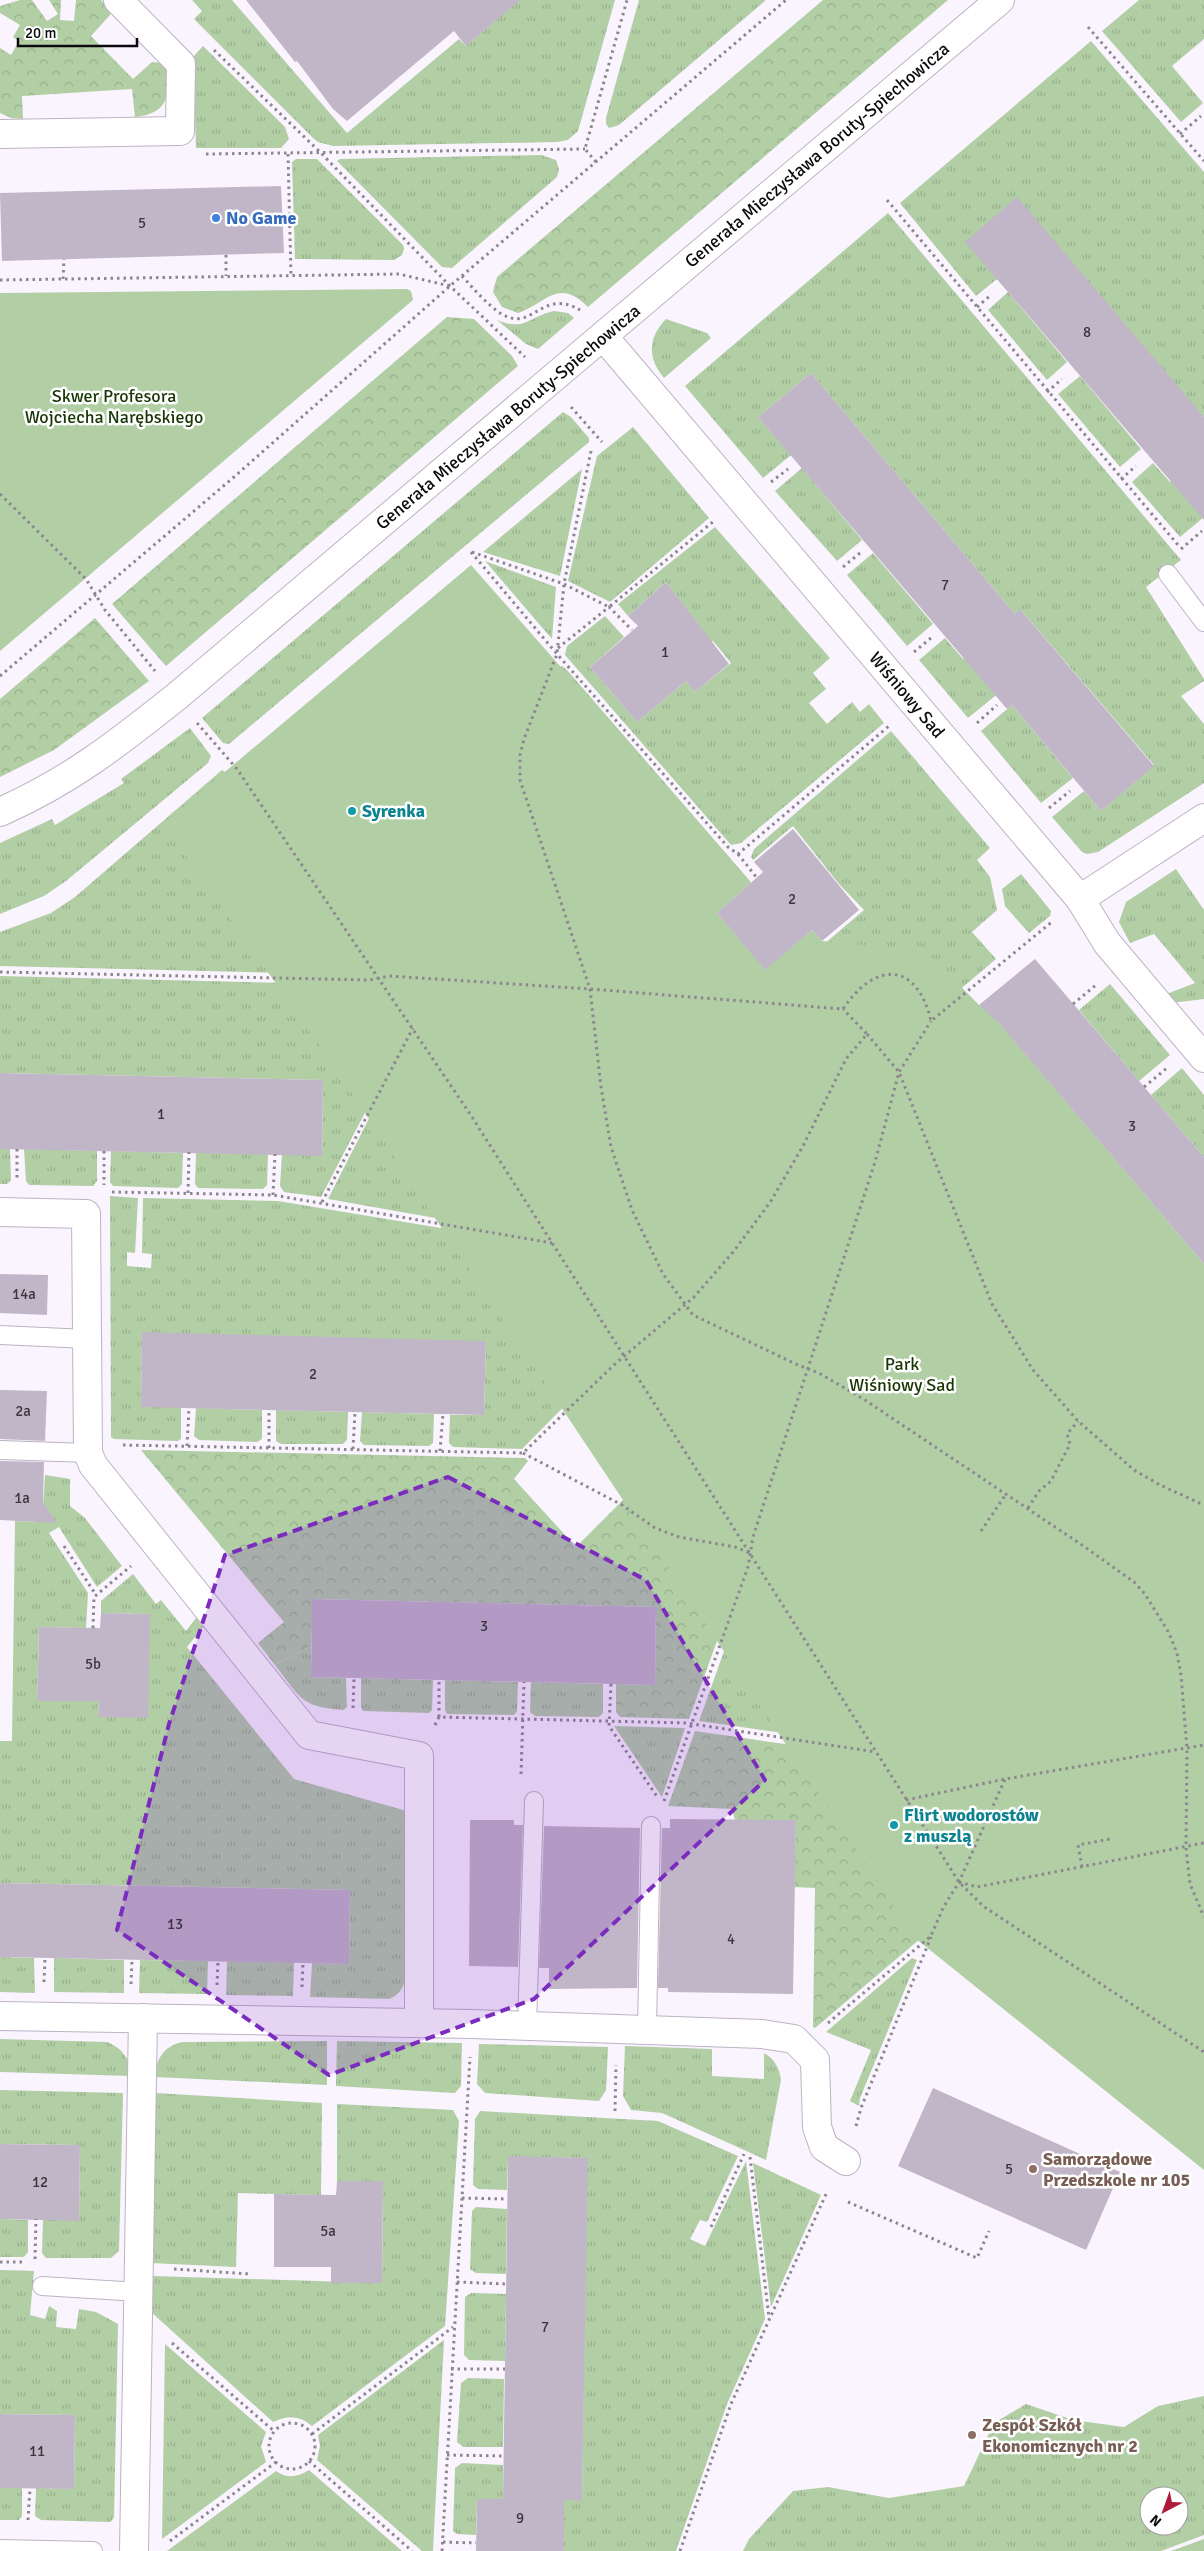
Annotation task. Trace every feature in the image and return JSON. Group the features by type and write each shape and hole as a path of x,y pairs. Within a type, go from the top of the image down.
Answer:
{"street":[{"path":"0,134 180,131 181,64 118,0"},
{"name":"Generała Mieczysława Boruty-Spiechowicza","path":"0,812 48,789 90,764 208,671 1000,0"},
{"name":"Wiśniowy Sad","path":"603,336 1080,899 1107,944 1204,1058"},
{"path":"1080,899 1204,818"},
{"path":"0,1212 86,1214 88,1449 101,1475 309,1736 419,1756 419,2023"},
{"path":"0,2016 647,2029 762,2034 794,2039 815,2060 818,2127 824,2146 846,2161"},
{"path":"134,2551 143,2018"}],"lane":[{"path":"1168,574 1204,622"},
{"path":"0,1335 87,1339"},
{"path":"0,1450 88,1449"},
{"path":"526,2026 534,1801"},
{"path":"647,2029 651,1826"},
{"path":"42,2286 139,2292"},
{"path":"0,2549 93,2551"}],"path":[{"path":"585,149 627,0"},
{"path":"0,676 96,595 450,286 786,0"},
{"path":"1088,27 1204,161"},
{"path":"210,46 320,152 450,286 529,360"},
{"path":"1180,134 1201,116"},
{"path":"180,131 191,154 585,149"},
{"path":"585,149 596,162"},
{"path":"288,154 291,275"},
{"path":"887,200 1187,556"},
{"path":"226,255 226,276"},
{"path":"63,279 64,259"},
{"path":"0,280 399,274 450,286"},
{"path":"462,276 505,317 522,318 544,306 560,303 574,306 585,315"},
{"path":"977,307 991,295"},
{"path":"1047,392 1062,379"},
{"path":"567,402 602,442"},
{"path":"591,451 564,584 557,654 524,739 520,755 520,780 590,989 601,1087 611,1147 641,1232 663,1274 685,1306 701,1320 809,1369 865,1400 1028,1508 1134,1582 1159,1615 1177,1653 1187,1749 1186,1848 1190,1884 1204,1916"},
{"path":"1120,478 1136,466"},
{"path":"769,484 788,469"},
{"path":"0,494 86,579 105,610 160,677"},
{"path":"558,648 718,518"},
{"path":"1181,549 1202,532"},
{"path":"632,630 609,606 564,584 471,552 557,654 728,847 738,854 757,878"},
{"path":"836,573 860,553"},
{"path":"908,657 931,638"},
{"path":"969,729 998,705"},
{"path":"194,719 218,750 237,769 413,1028 959,1882 983,1906 1204,2052"},
{"path":"738,854 894,722"},
{"path":"1041,814 1070,791"},
{"path":"611,1684 609,1726 663,1804 748,1567 753,1538 875,1162 899,1072 931,1021 1054,920"},
{"path":"0,972 370,980 390,976 590,989 843,1009 899,1072 992,1304 1033,1370 1078,1422 1134,1470 1160,1486 1204,1505"},
{"path":"843,1009 850,998 870,980 897,975 907,978 916,985 926,1002 931,1021"},
{"path":"1073,1004 1102,979"},
{"path":"322,1202 413,1028"},
{"path":"523,1453 623,1357 685,1306 712,1278 756,1224 803,1146 846,1059 866,1034"},
{"path":"1144,1087 1174,1062"},
{"path":"17,1149 18,1182"},
{"path":"104,1151 104,1191 272,1195 322,1202 552,1243"},
{"path":"188,1193 190,1152"},
{"path":"272,1195 276,1154"},
{"path":"187,1446 189,1408"},
{"path":"269,1410 269,1448"},
{"path":"353,1449 355,1412"},
{"path":"440,1452 442,1414"},
{"path":"1028,1508 1039,1491 1051,1481 1070,1444 1067,1434 1078,1422"},
{"path":"88,1449 187,1446 523,1453 622,1505 655,1528 679,1536 735,1547 750,1553"},
{"path":"981,1532 1006,1494"},
{"path":"64,1546 96,1595"},
{"path":"93,1628 94,1597 134,1564"},
{"path":"352,1715 354,1679"},
{"path":"419,1756 439,1717 439,1680"},
{"path":"521,1776 524,1682"},
{"path":"439,1717 610,1720 692,1724 877,1752"},
{"path":"906,1800 1005,1779 1204,1745"},
{"path":"861,2108 943,1908 959,1882 1005,1779"},
{"path":"1082,1867 1078,1845 1110,1839"},
{"path":"959,1882 976,1887 1204,1843"},
{"path":"794,2039 820,2030 931,1936"},
{"path":"44,1988 45,1958"},
{"path":"131,1989 132,1960"},
{"path":"216,1990 218,1961"},
{"path":"301,1992 303,1963"},
{"path":"442,2551 470,2053"},
{"path":"615,2111 616,2055"},
{"path":"710,2227 744,2154"},
{"path":"750,2157 769,2318"},
{"path":"680,2551 730,2404 826,2192"},
{"path":"462,2198 507,2199"},
{"path":"848,2202 977,2258 989,2231"},
{"path":"35,2262 36,2220"},
{"path":"171,2269 250,2274"},
{"path":"456,2282 506,2284"},
{"path":"312,2434 454,2327"},
{"path":"170,2341 274,2431"},
{"path":"451,2369 505,2370"},
{"path":"293,2423 304,2426 312,2434 314,2443 309,2461 302,2466 292,2469 284,2467 276,2462 269,2453 269,2441 274,2431 283,2424 293,2423"},
{"path":"447,2455 503,2456"},
{"path":"309,2461 412,2551"},
{"path":"165,2545 276,2462"},
{"path":"28,2527 30,2488"},
{"path":"443,2542 476,2543"}],"highlighted area":[{"path":"448,1477 646,1580 765,1780 534,1999 329,2075 117,1930 169,1724 225,1555"}],"green space":[{"path":"20,0 32,0 47,21 58,14 49,0 61,0 60,20 74,21 76,0 101,0 110,9 110,15 91,36 133,79 152,62 162,63 170,76 166,99 163,105 153,113 135,117 132,89 22,96 23,119 11,118 0,113 0,48 11,55 19,41 13,37 20,25 0,13 0,6"},
{"path":"192,0 232,0 347,133 459,39 466,46 519,0 615,0 578,131 568,140 557,142 333,146 318,142 313,138 194,19 202,11"},
{"path":"639,0 766,0 619,125 609,128 606,124 606,118"},
{"path":"823,0 948,0 588,307 578,298 560,293 518,313 502,307 493,292 497,277"},
{"path":"1139,0 1204,0 1204,39 1172,66 1203,103 1181,122 1102,31"},
{"path":"1091,41 1204,172 1204,417 997,279 976,296 900,203"},
{"path":"203,46 285,127 289,139 281,148 196,148 193,57"},
{"path":"541,155 556,160 559,169 557,177 452,268 442,267 337,161 340,159"},
{"path":"296,159 317,159 403,245 402,255 394,260 295,259 292,162"},
{"path":"888,213 1181,560 1146,587 1204,679 1204,681 1181,696 1204,724 1204,783 1098,852 1087,854 1082,852 1052,817 1084,791 1101,811 1154,765 1021,610 1015,614 811,373 758,417 791,455 763,478 685,386"},
{"name":"Skwer Profesora Wojciecha Narębskiego","path":"407,289 411,291 413,300 0,651 0,293"},
{"path":"1008,292 1067,362 1047,380 988,310"},
{"path":"554,311 568,313 574,318 538,349 526,344 497,320 521,324"},
{"path":"447,317 474,319 512,356 518,366 166,666 112,604"},
{"path":"666,319 707,333 711,338 664,378 655,363 652,348 656,333"},
{"path":"1080,376 1141,449 1120,467 1058,394"},
{"path":"563,412 571,417 589,438 589,442 229,744 223,743 202,718"},
{"path":"633,427 709,518 610,602 568,581 597,456"},
{"path":"1153,463 1170,482 1175,477 1204,517 1180,537 1132,482"},
{"path":"802,468 862,540 837,561 775,491"},
{"path":"582,469 560,576 483,552"},
{"path":"715,527 830,658 813,673 826,689 809,703 827,724 852,702 860,712 869,704 884,723 741,843 731,845 565,655 567,646 605,616 624,637 590,667 637,722 686,681 695,692 731,663 713,641 711,642 666,582 628,616 618,604"},
{"path":"873,553 933,624 907,646 847,575"},
{"path":"485,561 556,587 552,639"},
{"name":"Park Wiśniowy Sad","path":"471,565 751,883 717,913 765,969 812,930 822,941 926,951 981,1007 984,1005 1204,1264 1204,2170 915,1938 321,1047 163,824"},
{"path":"95,618 149,681 54,750 0,777 0,699"},
{"path":"945,638 963,659 968,654 1000,692 968,718 919,660"},
{"path":"562,666 750,881 714,913 765,974 823,945 864,910 839,884 793,826 753,860 751,857 754,849 891,731 990,848 977,860 990,877 997,910 972,932 996,959 938,1008 681,991 559,668"},
{"path":"1012,705 1073,778 1041,803 981,731"},
{"path":"190,728 211,756 208,763 66,881 44,896 0,914 0,843 52,819 55,825 124,783 121,779"},
{"path":"222,770 231,776 366,975 0,966 0,932 51,913 75,897"},
{"path":"1176,869 1204,910 1204,999 1171,1003 1164,995 1195,983 1154,934 1130,943 1119,922 1126,902"},
{"path":"1021,874 1051,911 1050,916 1029,933 1005,906 1002,889"},
{"path":"0,976 373,985 406,1034 321,1197 284,1192 280,1186 282,1154 322,1155 323,1080 0,1073"},
{"path":"1110,984 1170,1055 1139,1081 1079,1010"},
{"path":"409,1040 537,1236 328,1199"},
{"path":"1182,1068 1204,1095 1204,1157 1151,1095"},
{"path":"0,1148 10,1149 11,1180 7,1184 0,1184"},
{"path":"24,1149 97,1151 97,1181 93,1186 29,1185 26,1181"},
{"path":"111,1151 183,1153 182,1184 178,1188 113,1186 110,1182"},
{"path":"196,1152 268,1154 267,1185 263,1189 198,1188 195,1184"},
{"path":"110,1196 138,1198 135,1253 127,1252 127,1266 151,1268 152,1254 142,1253 143,1198 278,1201 544,1245 613,1357 522,1449 453,1447 449,1443 450,1415 484,1415 486,1342 142,1333 141,1407 181,1407 181,1439 178,1441 114,1439 111,1437"},
{"path":"196,1408 262,1410 262,1439 257,1442 199,1440 194,1436"},
{"path":"276,1410 348,1412 347,1440 343,1444 281,1444 276,1441"},
{"path":"362,1412 434,1414 433,1443 429,1446 364,1445 360,1441"},
{"path":"141,1450 525,1458 528,1461 514,1479 576,1547 624,1499 745,1563 689,1719 620,1717 616,1712 616,1684 655,1685 656,1607 313,1599 311,1646 275,1665 258,1643 284,1622"},
{"path":"45,1475 70,1479 70,1506 85,1518 122,1566 97,1587 59,1527 49,1533 88,1593 86,1628 39,1627 37,1700 99,1701 98,1716 149,1614 101,1613 101,1601 133,1574 156,1604 161,1600 186,1631 196,1618 203,1627 187,1647 294,1779 410,1812 408,1969 403,1987 394,1997 389,1999 310,1997 312,1963 349,1964 350,1890 0,1883 0,1741 12,1741 15,1521 42,1522"},
{"path":"752,1573 860,1744 699,1721"},
{"path":"311,1646 311,1677 346,1678 347,1707 343,1710 329,1709 309,1703 296,1693 275,1665"},
{"path":"361,1678 433,1680 432,1710 429,1713 363,1711 361,1707"},
{"path":"445,1680 518,1682 517,1711 514,1715 447,1714 445,1710"},
{"path":"531,1682 603,1684 603,1713 599,1717 535,1716 530,1712"},
{"path":"614,1726 685,1728 662,1797"},
{"path":"695,1731 868,1756 927,1933 815,2028 813,2027 815,1888 794,1887 796,1820 735,1820 732,1809 668,1806"},
{"path":"0,1957 34,1958 35,1993 0,1992"},
{"path":"54,1958 124,1960 124,1993 54,1992"},
{"path":"912,1958 917,1960 860,2098 859,2106 850,2101 871,2050 826,2032"},
{"path":"140,1960 208,1961 207,1994 139,1993"},
{"path":"227,1961 294,1962 293,1996 226,1995"},
{"path":"0,2039 107,2042 125,2055 129,2064 130,2076 0,2072"},
{"path":"327,2041 327,2085 155,2077 157,2064 162,2054 171,2046 183,2042"},
{"path":"337,2041 462,2043 461,2086 455,2093 336,2086"},
{"path":"479,2044 608,2047 606,2090 599,2101 485,2093 477,2084"},
{"path":"625,2046 712,2049 712,2076 764,2079 764,2053 768,2055 776,2064 781,2080 766,2160 662,2113 631,2110 623,2096"},
{"path":"0,2090 123,2093 119,2251 111,2258 46,2258 42,2253 43,2220 79,2220 80,2145 0,2144"},
{"path":"156,2093 322,2103 321,2195 238,2193 236,2267 151,2263"},
{"path":"337,2104 453,2110 459,2121 445,2326 312,2426 303,2420 293,2417 273,2422 151,2312 153,2276 382,2283 383,2182 337,2181"},
{"path":"480,2111 658,2121 738,2156 707,2222 700,2220 690,2239 705,2246 746,2161 765,2319 727,2404 676,2551 564,2551 564,2500 582,2500 587,2158 508,2157 507,2190 478,2189 473,2185 475,2119"},
{"path":"753,2163 821,2195 771,2307"},
{"path":"476,2207 507,2209 506,2274 476,2273 470,2269 472,2211"},
{"path":"0,2219 28,2220 28,2252 24,2257 0,2257"},
{"path":"0,2270 34,2271 30,2315 45,2319 49,2306 57,2311 56,2327 76,2329 79,2309 96,2312 118,2324 114,2518 110,2522 41,2520 35,2516 36,2488 74,2489 75,2415 0,2414"},
{"path":"471,2293 506,2294 505,2361 469,2360 464,2355 465,2297"},
{"path":"444,2340 433,2551 422,2551 317,2460 320,2446 318,2435"},
{"path":"165,2344 266,2432 261,2446 266,2462 162,2539"},
{"path":"468,2378 504,2379 503,2447 463,2447 457,2442 461,2383"},
{"path":"1204,2396 1204,2535 1161,2551 743,2551 749,2539 793,2491 828,2487 889,2498 964,2486 994,2423 1026,2404 1073,2420 1124,2427 1158,2406"},
{"path":"462,2463 503,2465 503,2499 477,2499 476,2535 457,2534 453,2531 455,2468"},
{"path":"309,2470 402,2551 167,2551 276,2471 280,2474 292,2476"},
{"path":"0,2488 22,2488 22,2516 19,2520 0,2520"},
{"path":"1204,2539 1204,2551 1171,2551"}],"building":[{"path":"246,0 520,0 466,46 454,31 347,121 333,109 297,61 295,62"},
{"path":"281,186 284,253 2,261 0,193"},
{"path":"1017,197 1204,417 1204,520 965,242"},
{"path":"811,373 1015,614 1020,609 1154,766 1101,811 1012,705 1007,709 758,417"},
{"path":"666,582 729,664 695,692 686,681 637,722 590,667 638,626 628,616"},
{"path":"793,829 859,910 822,941 812,930 765,970 717,913 763,872 754,862"},
{"path":"1035,959 1204,1157 1204,1264 998,1022 979,1005"},
{"path":"0,1073 323,1080 322,1156 0,1149"},
{"path":"0,1274 48,1275 47,1315 0,1313"},
{"path":"142,1332 486,1341 484,1415 141,1407"},
{"path":"0,1390 47,1391 45,1441 0,1439"},
{"path":"0,1461 44,1462 43,1502 57,1523 0,1520"},
{"path":"312,1599 656,1607 655,1685 311,1677"},
{"path":"101,1613 150,1614 148,1718 98,1717 99,1701 37,1701 39,1627 100,1628"},
{"path":"670,1819 796,1820 793,1994 668,1992 668,1988 658,1988 662,1828 670,1828"},
{"path":"470,1820 514,1820 514,1825 523,1825 518,1967 469,1966"},
{"path":"544,1826 640,1828 637,1988 549,1989 549,1968 539,1968"},
{"path":"0,1883 350,1890 349,1964 0,1957"},
{"path":"933,2088 1120,2172 1086,2250 898,2166"},
{"path":"0,2144 80,2145 79,2221 0,2219"},
{"path":"508,2156 588,2158 582,2501 564,2500 564,2551 476,2551 477,2499 503,2499"},
{"path":"337,2181 383,2181 382,2283 331,2283 331,2267 274,2267 274,2194 336,2195"},
{"path":"0,2414 75,2415 74,2489 0,2488"}],"place":[{"name":"No Game","path":"216,218"},
{"name":"Syrenka","path":"352,811"},
{"name":"Flirt wodorostów z muszlą","path":"894,1825"},
{"name":"Samorządowe Przedszkole nr 105","path":"1033,2169"},
{"name":"Zespół Szkół Ekonomicznych nr 2","path":"972,2435"}]}
